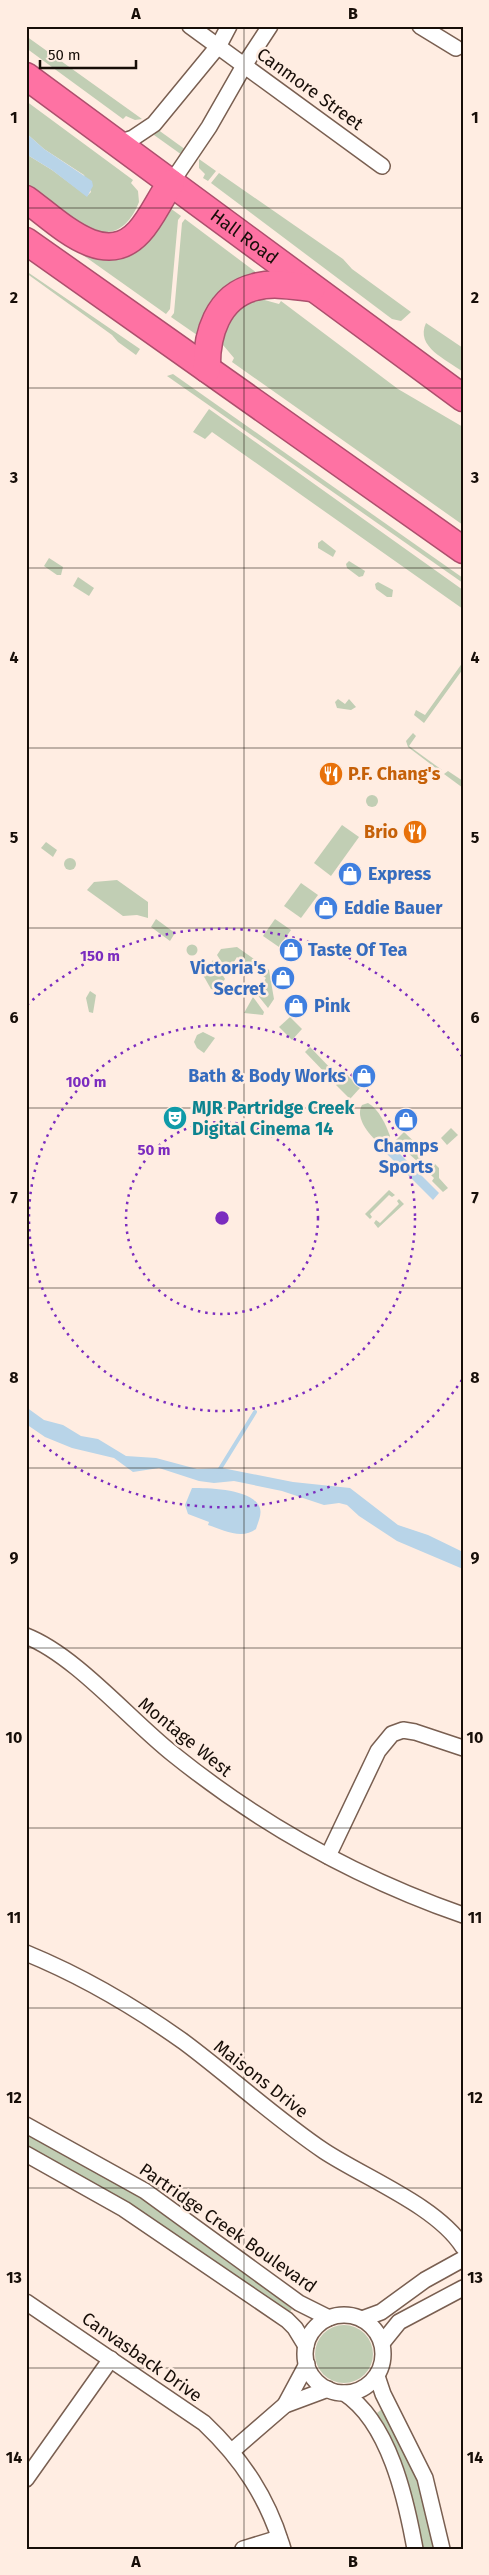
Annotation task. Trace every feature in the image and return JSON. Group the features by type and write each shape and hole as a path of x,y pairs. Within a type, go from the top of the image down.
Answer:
{"highway":[{"name":"Hall Road","path":"26,76 463,398"},
{"path":"26,200 80,238 94,246 107,248 119,246 139,232 170,183"},
{"path":"31,249 463,550"},
{"path":"207,370 206,353 213,324 231,300 244,291 262,286 313,288"}],"street":[{"name":"Canmore Street","path":"190,26 219,45 382,166"},
{"path":"118,143 133,138 154,124 219,45 229,26"},
{"path":"170,183 209,127 245,64 270,26"},
{"path":"420,26 456,48"},
{"name":"Montage West","path":"26,1636 65,1660 150,1735 208,1781 253,1812 328,1856 415,1897 463,1914"},
{"path":"328,1856 378,1751 392,1734 403,1730 415,1732 463,1748"},
{"name":"Maisons Drive","path":"26,1953 88,1982 161,2026 323,2150 427,2212 452,2233 463,2247"},
{"name":"Partridge Creek Boulevard","path":"26,2124 146,2191 299,2303 329,2318"},
{"path":"26,2154 146,2223 287,2320 295,2328 306,2346 307,2364 315,2379 328,2389 344,2393 361,2406 379,2429 404,2501 415,2549"},
{"path":"306,2346 314,2329 329,2318 345,2315 362,2318 381,2312 425,2280 463,2259"},
{"path":"382,2343 399,2322 463,2288"},
{"name":"Canvasback Drive","path":"26,2302 204,2423 232,2451 261,2493 281,2543"},
{"path":"344,2393 366,2386 377,2376 383,2360 382,2343 374,2329 362,2318"},
{"path":"26,2479 111,2359"},
{"path":"285,2405 307,2364"},
{"path":"377,2376 383,2394 425,2478 442,2549"},
{"path":"232,2451 285,2405 328,2389"},
{"path":"243,2549 281,2543"}],"green space":[{"path":"26,36 142,119 135,120 126,116 123,119 26,48"},
{"path":"26,101 133,180 131,183 138,191 139,202 128,221 115,230 101,232 86,228 54,210 26,189 26,154 52,170 87,196 91,192 84,175 44,149 26,133"},
{"path":"157,129 186,150 182,155 154,135"},
{"path":"199,159 216,171 208,181 203,178 205,174 199,168"},
{"path":"219,173 343,259 352,269 411,312 401,321 392,319 211,183"},
{"path":"170,208 181,216 178,220 170,309 166,314 80,253"},
{"path":"185,219 257,273 197,335 171,317 174,313 182,223"},
{"path":"26,271 140,349 136,355 118,342 112,335 26,273"},
{"path":"261,299 279,304 281,301 398,389 463,427 463,525 232,362 234,358 223,345 225,330 240,310"},
{"path":"426,323 463,348 463,372 428,346 424,331"},
{"path":"173,374 463,578 463,583 167,376"},
{"path":"209,409 463,590 463,609 212,432 205,439 193,432"},
{"path":"322,540 336,551 333,557 318,548 318,543"},
{"path":"49,558 63,567 61,575 57,575 44,566"},
{"path":"349,561 365,571 363,576 359,577 347,568 346,564"},
{"path":"78,577 94,588 89,596 73,586"},
{"path":"378,582 393,590 392,597 387,597 376,589 375,584"},
{"path":"463,662 463,669 424,723 414,715 416,710 425,715"},
{"path":"338,699 345,704 349,699 356,707 351,710 337,708 335,702"},
{"path":"413,733 416,736 409,746 442,770 441,772 408,747 406,741"},
{"path":"448,771 463,781 463,788 444,774"},
{"path":"372,795 378,801 372,807 366,801"},
{"path":"342,825 359,837 331,876 314,863"},
{"path":"46,842 57,850 53,857 41,848"},
{"path":"68,858 72,858 76,864 72,870 68,870 64,866 64,862"},
{"path":"117,880 148,902 148,918 137,915 123,916 87,890 94,882"},
{"path":"301,883 318,895 301,918 284,906"},
{"path":"156,919 175,933 170,941 151,927"},
{"path":"275,919 291,930 279,947 263,936"},
{"path":"192,944 198,950 192,956 186,950"},
{"path":"237,947 254,959 249,966 237,957 228,972 217,955 221,949"},
{"path":"213,960 225,979 217,990 211,989 203,975"},
{"path":"261,964 269,970 274,999 268,1008 256,993 266,978 256,971"},
{"path":"90,991 96,995 93,1013 89,1012 86,998"},
{"path":"253,997 264,1012 263,1015 244,1013"},
{"path":"290,1017 302,1029 292,1040 279,1027"},
{"path":"203,1032 215,1038 204,1053 197,1048 194,1042 197,1035"},
{"path":"310,1047 335,1073 330,1078 305,1052"},
{"path":"346,1074 360,1088 350,1099 336,1085"},
{"path":"368,1103 379,1113 386,1127 390,1136 387,1144 382,1145 378,1142 362,1122 360,1110 362,1105"},
{"path":"451,1128 458,1135 447,1145 441,1138"},
{"path":"404,1132 426,1153 418,1162 395,1141"},
{"path":"432,1161 439,1168 439,1178 448,1188 443,1192 432,1181 434,1178 424,1168"},
{"path":"389,1190 395,1195 392,1197 389,1195 370,1214 372,1217 370,1219 365,1214"},
{"path":"399,1199 404,1204 378,1228 374,1223 376,1220 380,1223 399,1204 397,1201"},
{"path":"26,2133 139,2195 198,2236 292,2309 289,2313 147,2215 103,2188 26,2146"},
{"path":"344,2325 355,2327 368,2338 373,2354 371,2365 360,2378 344,2383 333,2381 320,2370 315,2354 317,2343 328,2330"},
{"path":"382,2409 417,2479 435,2549 423,2549 406,2478 386,2428 377,2413"}],"water":[{"path":"26,133 44,149 92,181 93,186 87,197 52,170 26,154"},
{"path":"393,1147 439,1193 433,1200 386,1153"},
{"path":"26,1407 44,1420 63,1425 81,1436 98,1439 126,1456 156,1458 197,1469 222,1468 293,1482 350,1488 398,1525 428,1535 463,1552 463,1569 397,1541 359,1516 347,1505 339,1503 324,1505 282,1491 234,1481 214,1483 199,1481 159,1468 133,1472 114,1458 72,1448 45,1437 26,1424"},
{"path":"192,1488 229,1491 239,1493 254,1500 259,1506 260,1512 256,1529 245,1534 232,1533 208,1525 209,1522 188,1514 185,1505"}],"waterway":[{"path":"218,1472 255,1412"}],"place":[{"name":"P.F. Chang's","path":"331,774"},
{"name":"Brio","path":"415,832"},
{"name":"Express","path":"350,874"},
{"name":"Eddie Bauer","path":"326,908"},
{"name":"Taste Of Tea","path":"291,950"},
{"name":"Victoria's Secret","path":"283,978"},
{"name":"Pink","path":"296,1006"},
{"name":"Bath & Body Works","path":"364,1076"},
{"name":"MJR Partridge Creek Digital Cinema 14","path":"175,1118"},
{"name":"Champs Sports","path":"406,1120"}]}
